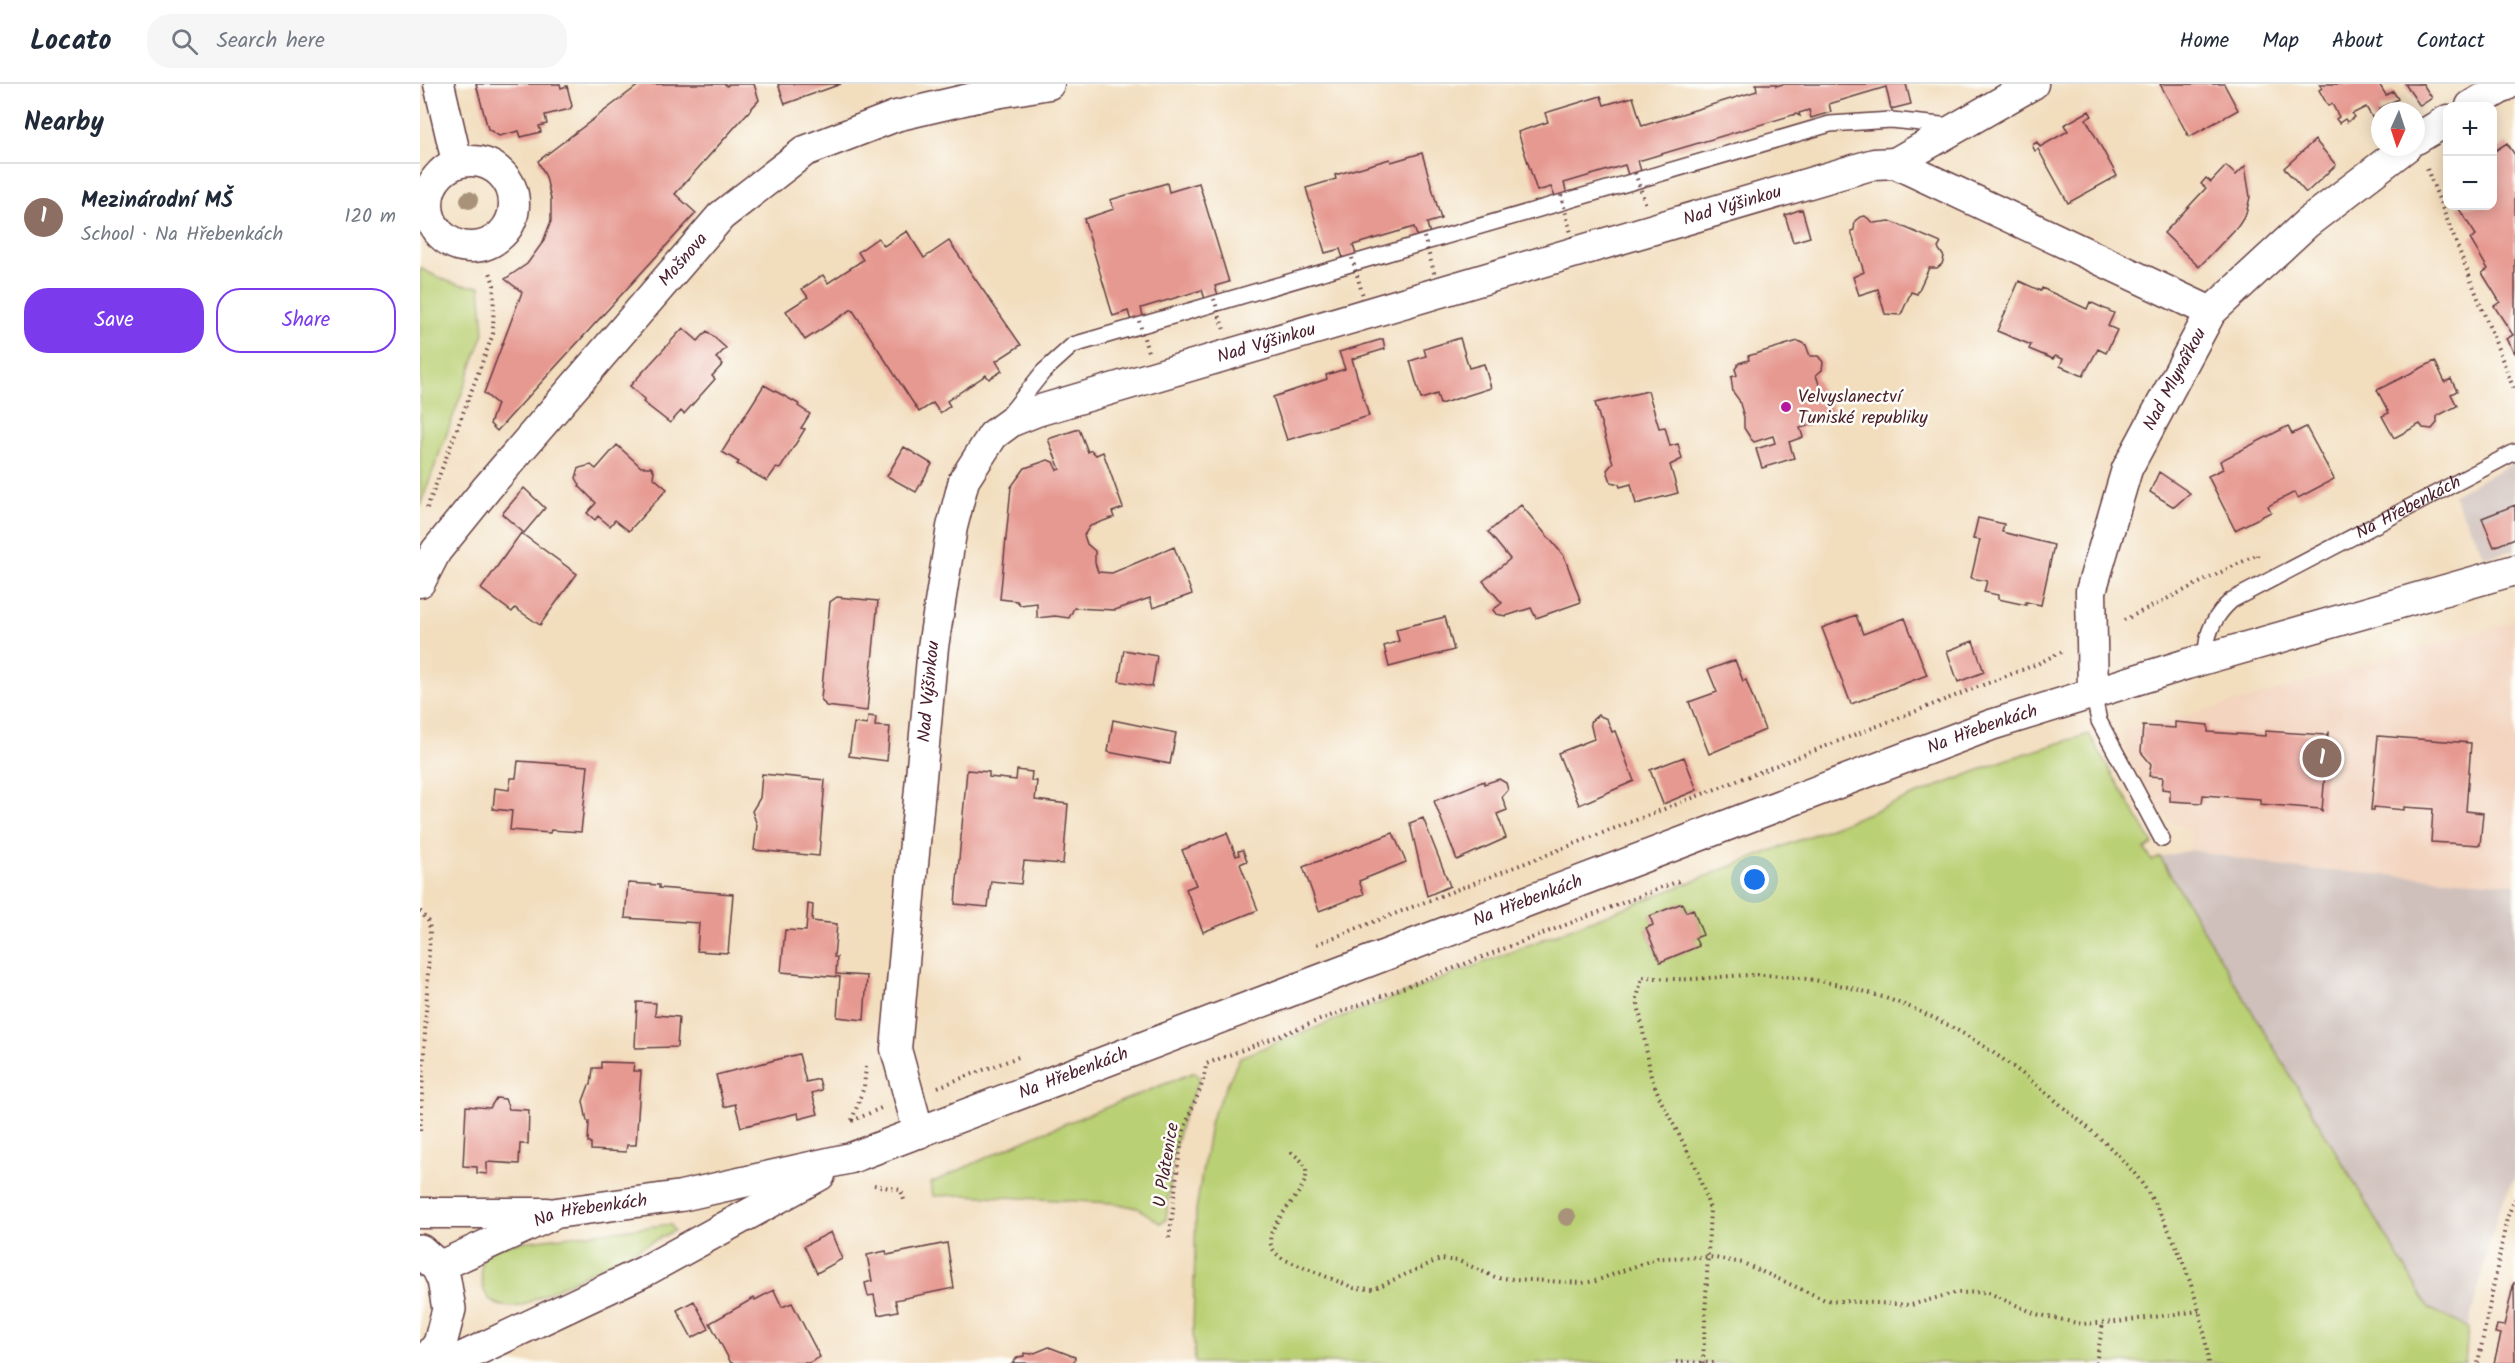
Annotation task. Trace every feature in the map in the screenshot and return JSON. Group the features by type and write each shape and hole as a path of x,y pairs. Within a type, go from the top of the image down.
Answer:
{"street":[{"path":"439,84 457,162"},
{"name":"Mošnova","path":"420,582 436,551 487,488 721,216 805,151 897,116 990,94 1049,84"},
{"path":"1895,163 2033,84"},
{"path":"2478,102 2508,84"},
{"name":"Nad Mlynářkou","path":"2425,142 2443,125"},
{"name":"Nad Mlynářkou","path":"2093,692 2091,591 2127,469 2211,312 2307,223 2407,156"},
{"path":"1895,163 2211,312"},
{"name":"Nad Výšinkou","path":"919,1133 896,1049 933,647 952,527 964,480 993,435 1012,421 1037,411 1874,164 1895,163"},
{"name":"Na Hřebenkách","path":"426,1363 440,1344 449,1309 444,1280 429,1259 556,1213 681,1196 851,1158 1991,725 2093,692 2515,570"},
{"name":"Na Hřebenkách","path":"450,1363 645,1271 851,1158"},
{"path":"420,1213 556,1213"}],"lane":[{"path":"993,435 1043,372 1073,345 1830,124 1891,120 1958,127"},
{"name":"Na Hřebenkách","path":"2207,659 2205,642 2219,611 2232,600 2515,452"},
{"path":"2093,692 2099,721 2162,839"}],"path":[{"path":"2418,156 2515,392"},
{"path":"1635,173 1646,205"},
{"path":"1561,195 1573,241"},
{"path":"1425,237 1435,276"},
{"path":"1352,258 1363,296"},
{"path":"425,513 493,334 494,285 490,272"},
{"path":"1214,299 1224,330"},
{"path":"1139,321 1148,352"},
{"name":"U Plátenice","path":"1169,1238 1179,1155 1187,1121 1205,1082 1206,1064 1680,881"},
{"path":"420,911 429,922 430,931 420,1134"},
{"path":"1703,1363 1710,1209 1695,1165 1661,1101 1651,1076 1637,998 1642,977 1690,979 1757,975 1821,982 1859,990 1923,1011 1988,1048 2022,1071 2090,1130 2136,1175 2152,1200 2186,1269 2199,1311 2208,1363"},
{"path":"1291,1152 1302,1161 1306,1170 1305,1179 1293,1200 1275,1223 1271,1238 1276,1255 1354,1288 1372,1290 1440,1259 1459,1261 1497,1278 1582,1283 1595,1281 1658,1258 1709,1257 1743,1263 1826,1300 1911,1305 1954,1293 1987,1292 2036,1314 2081,1324 2199,1311"},
{"path":"872,1185 901,1190 904,1200"},
{"path":"2478,1363 2507,1218 2515,1199"},
{"path":"2096,1363 2103,1323"},
{"path":"1676,1362 1715,1363"}],"shaded area":[{"path":"2515,462 2515,550 2485,557 2453,495"},
{"path":"2515,621 2515,884 2290,868 2191,850 2191,830 2174,823 2160,811 2130,765 2122,729 2175,719 2266,694"},
{"path":"2191,850 2290,868 2515,884 2515,1176 2498,1212 2468,1328 2429,1309 2160,857"}],"green space":[{"path":"420,268 449,282 480,286 484,333 420,506"},
{"path":"2089,734 2153,844 2145,849 2152,861 2160,857 2429,1308 2468,1328 2465,1363 1195,1363 1193,1332 1196,1210 1211,1119 1240,1057 2008,759","holes":["1682,903 1686,912 1693,909 1703,935 1695,938 1698,946 1660,962 1646,929 1653,925 1650,916"]},
{"path":"1195,1072 1200,1078 1183,1118 1173,1154 1166,1220 1160,1223 1138,1208 1112,1203 965,1195 933,1196 931,1183 1034,1136"},
{"path":"671,1225 674,1231 521,1306 499,1305 486,1296 482,1279 482,1258 496,1245"}],"building":[{"path":"476,84 560,84 561,88 567,86 572,106 570,109 545,115 547,124 539,126 541,132 521,137 519,131 499,136 488,129"},
{"path":"640,84 725,84 727,86 729,84 754,84 759,100 675,194 696,213 497,431 490,424 497,404 484,393 522,292 505,279 527,264 543,242 551,221 551,199 546,177 538,161"},
{"path":"778,84 841,84 785,104"},
{"path":"1756,84 1776,84 1776,86 1783,84 1906,84 1911,104 1891,109 1886,87 1829,104 1831,112 1811,118 1809,110 1799,113 1800,116 1796,114 1638,161 1641,171 1628,175 1625,165 1564,183 1567,194 1555,197 1551,187 1537,191 1518,132 1548,122 1545,113 1601,96 1604,105 1633,97 1642,126 1757,91"},
{"path":"2160,84 2224,84 2238,110 2189,137"},
{"path":"2319,84 2379,84 2386,95 2393,91 2398,99 2392,102 2371,102 2371,115 2366,107 2352,114 2354,117 2347,122 2345,119 2339,123 2336,119 2339,117 2332,104 2328,106 2319,90 2322,88"},
{"path":"2405,84 2423,84 2432,98 2425,103 2417,102"},
{"path":"2089,111 2092,116 2086,119 2117,176 2068,203 2038,149 2035,151 2032,145 2037,142 2040,147 2068,131 2064,125"},
{"path":"2315,140 2336,165 2306,193 2284,168"},
{"path":"2507,143 2515,155 2515,353 2506,339 2513,335 2494,306 2500,302 2482,273 2488,269 2470,239 2476,235 2460,210 2497,210 2497,149"},
{"path":"1422,153 1441,219 1427,223 1430,235 1418,239 1414,227 1353,245 1357,257 1344,261 1340,249 1325,253 1306,188 1336,179 1335,175 1390,159 1391,162"},
{"path":"2226,166 2236,175 2245,166 2250,197 2246,214 2239,225 2199,267 2164,233 2206,188 2201,184 2206,178 2211,182"},
{"path":"1167,183 1169,192 1199,183 1229,282 1215,286 1219,298 1206,302 1202,290 1141,308 1144,320 1132,324 1128,311 1113,316 1084,219 1114,209 1110,200"},
{"path":"1802,209 1810,237 1793,242 1785,215"},
{"path":"1865,216 1874,223 1890,221 1941,243 1938,248 1944,257 1942,264 1937,268 1929,268 1917,294 1911,292 1901,315 1885,314 1878,289 1859,295 1853,277 1864,272 1851,231 1854,230 1855,221"},
{"path":"907,231 924,258 949,241 1021,345 996,361 1002,371 989,379 986,375 947,401 950,406 940,413 933,403 919,412 852,309 805,340 786,311 808,297 802,289 823,275 828,283 863,260 858,252 878,238 884,246"},
{"path":"2019,281 2041,291 2042,288 2087,309 2090,302 2114,313 2108,326 2117,330 2106,353 2098,349 2083,376 2060,366 2063,359 2055,356 2053,359 2029,349 2031,345 1997,331"},
{"path":"683,328 698,341 707,331 726,348 716,358 723,364 712,376 715,379 684,414 681,411 670,423 643,402 645,400 630,386"},
{"path":"1460,338 1469,368 1484,364 1491,388 1440,404 1437,394 1421,399 1410,361 1426,356 1424,349"},
{"path":"1383,339 1385,349 1352,359 1369,416 1287,440 1273,397 1327,379 1326,375 1345,369 1339,352"},
{"name":"Velvyslanectví Tuniské republiky","path":"1798,341 1806,345 1810,356 1818,356 1823,362 1822,370 1816,375 1824,399 1829,397 1834,414 1827,416 1829,420 1800,428 1803,437 1789,442 1794,458 1762,468 1756,449 1775,443 1773,436 1754,442 1751,439 1744,428 1744,417 1739,400 1733,392 1731,377 1737,375 1735,369 1739,363 1749,360 1748,356"},
{"path":"2435,361 2445,382 2451,379 2457,391 2451,394 2457,406 2437,416 2437,423 2432,429 2423,428 2420,424 2394,438 2382,416 2389,413 2377,390"},
{"path":"764,385 799,404 798,406 810,414 801,428 805,429 780,469 776,468 767,481 737,464 739,462 722,452"},
{"path":"1648,391 1659,428 1665,427 1670,446 1678,444 1682,459 1670,465 1678,493 1636,504 1631,484 1620,487 1619,484 1611,482 1607,470 1613,463 1595,403"},
{"path":"2288,426 2292,434 2306,427 2334,479 2298,498 2295,492 2268,506 2271,512 2235,530 2208,476 2223,469 2220,461"},
{"path":"1079,429 1088,452 1091,450 1096,455 1103,452 1123,508 1112,512 1114,517 1090,526 1084,535 1087,544 1095,551 1098,572 1112,573 1174,547 1192,594 1153,608 1150,598 1115,610 1074,608 1069,618 1055,616 1037,618 1037,603 1020,605 1017,601 1000,599 1011,487 1025,468 1048,460 1053,462 1057,470 1060,469 1048,439"},
{"path":"617,445 641,467 651,467 654,471 653,477 667,489 629,531 615,520 610,526 598,516 595,520 587,513 596,503 579,486 576,478 579,468 591,465 596,469"},
{"path":"904,447 932,464 916,492 887,476"},
{"path":"2159,472 2190,493 2174,507 2150,492"},
{"path":"524,488 545,508 524,533 502,514"},
{"path":"1521,505 1564,556 1581,602 1536,618 1531,608 1506,616 1496,614 1493,610 1502,603 1483,581 1510,559 1488,532"},
{"path":"2515,505 2515,538 2494,547 2482,518"},
{"path":"1978,518 2004,524 2002,532 2054,545 2041,605 2026,602 2026,605 1998,599 1998,595 1984,592 1987,581 1971,578 1980,540 1973,539"},
{"path":"521,533 577,574 540,625 515,608 512,612 481,589"},
{"path":"837,597 878,601 867,711 826,706 821,699 830,602"},
{"path":"1856,615 1863,634 1905,618 1927,675 1851,704 1822,628"},
{"path":"1445,617 1454,650 1389,667 1384,646 1399,641 1396,629"},
{"path":"1973,641 1984,672 1958,682 1947,651"},
{"path":"1124,650 1157,656 1152,687 1119,681"},
{"path":"1735,660 1743,681 1746,680 1765,730 1709,754 1689,702 1717,692 1708,670"},
{"path":"1598,715 1607,719 1612,732 1615,731 1634,781 1579,805 1558,753 1594,739 1590,722"},
{"path":"868,716 876,717 875,726 890,727 887,761 849,756 854,723 867,725"},
{"path":"1113,720 1176,733 1170,764 1108,752"},
{"path":"2175,722 2208,725 2208,732 2265,736 2265,731 2326,735 2328,733 2322,811 2260,804 2260,799 2203,795 2202,803 2170,801 2170,790 2162,789 2163,777 2149,776 2151,764 2141,752 2143,726 2175,728"},
{"path":"2378,736 2471,743 2466,811 2483,813 2480,845 2431,842 2433,809 2404,807 2404,810 2374,807 2374,810 2371,810"},
{"path":"1684,757 1697,790 1663,804 1650,770"},
{"path":"518,761 588,766 581,832 551,830 550,833 510,830 512,811 493,809 495,788 509,790 511,778 516,778"},
{"path":"967,770 989,772 989,777 1016,780 1017,770 1032,772 1031,781 1037,781 1035,800 1068,804 1063,864 1024,861 1021,884 991,881 988,907 955,904"},
{"path":"762,774 825,780 819,856 754,850 757,825 752,811 760,798"},
{"path":"1499,779 1506,783 1508,790 1502,797 1507,810 1497,814 1506,838 1457,860 1434,801 1484,781 1484,784"},
{"path":"1423,818 1450,886 1427,896 1410,823"},
{"path":"1227,833 1236,856 1239,855 1238,851 1243,850 1247,861 1240,864 1258,910 1203,932 1186,889 1196,885 1182,850"},
{"path":"1393,833 1406,862 1359,881 1364,894 1319,911 1303,867"},
{"path":"628,883 733,894 728,953 697,951 699,923 625,918"},
{"path":"1682,903 1686,912 1693,909 1703,935 1695,938 1699,946 1660,962 1646,928 1653,925 1650,916"},
{"path":"808,904 813,905 812,921 837,924 834,957 837,957 836,974 867,976 864,1020 837,1017 840,977 781,972 785,930 806,931"},
{"path":"637,1002 656,1003 655,1015 679,1017 677,1047 635,1048"},
{"path":"799,1054 806,1082 819,1079 822,1090 812,1093 818,1114 799,1119 798,1113 741,1127 735,1104 724,1107 716,1075"},
{"path":"601,1062 634,1063 633,1071 641,1071 636,1145 627,1145 626,1152 591,1150 591,1143 588,1143 589,1121 587,1121 583,1101 591,1085 593,1068 601,1068"},
{"path":"496,1098 505,1099 509,1109 529,1110 528,1144 520,1144 519,1164 487,1162 487,1174 477,1173 477,1167 463,1166 466,1106 490,1108"},
{"path":"831,1232 842,1259 817,1273 804,1246"},
{"path":"947,1243 954,1288 895,1300 898,1311 878,1315 874,1295 868,1296 865,1283 872,1281 867,1255 886,1251 887,1255"},
{"path":"2514,1282 2515,1363 2494,1363 2501,1334 2495,1333 2497,1325 2504,1326"},
{"path":"774,1290 782,1307 792,1303 820,1357 809,1363 731,1363 710,1323 754,1298 755,1300"},
{"path":"694,1301 709,1329 692,1338 677,1310"},
{"path":"1049,1347 1075,1357 1074,1363 1012,1363 1018,1357 1024,1356 1024,1353 1032,1354"}],"place":[{"name":"Velvyslanectví Tuniské republiky","path":"1786,407"},
{"name":"Mezinárodní MŠ","path":"2322,758"}]}
